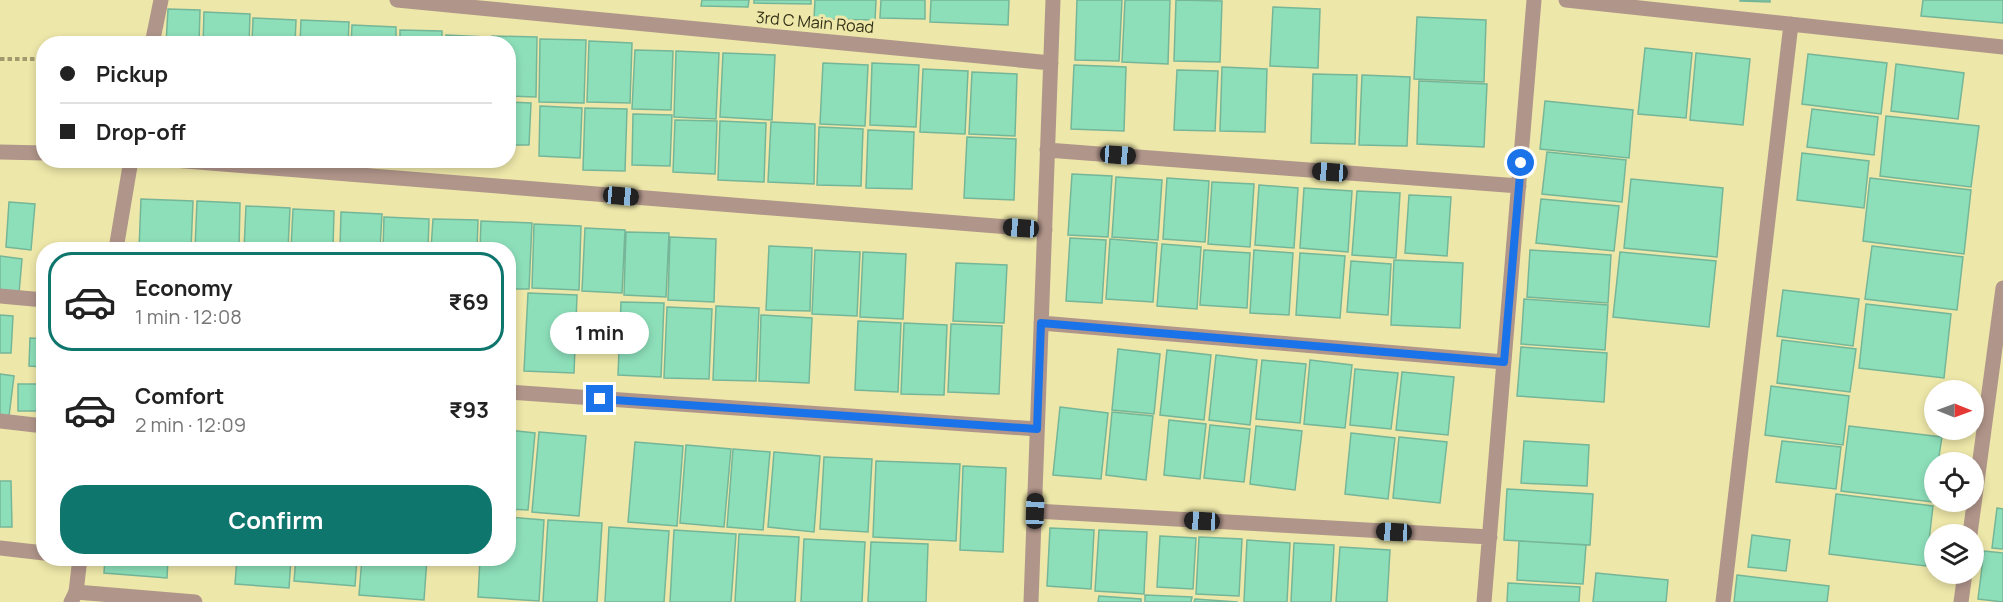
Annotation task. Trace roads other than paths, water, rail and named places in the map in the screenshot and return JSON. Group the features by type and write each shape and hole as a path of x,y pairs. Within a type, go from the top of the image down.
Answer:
{"street":[{"path":"154,36 161,0"},
{"name":"3rd C Main Road","path":"397,0 1051,63"},
{"path":"1031,602 1053,0"},
{"path":"1484,602 1534,0"},
{"path":"1566,0 2003,47"},
{"path":"1723,602 1791,24"},
{"path":"1047,150 1519,186"},
{"path":"0,152 36,153"},
{"path":"117,242 129,168"},
{"path":"273,168 1045,230"},
{"path":"1971,524 2003,288"},
{"path":"0,296 36,299"},
{"path":"1041,323 1504,362"},
{"path":"516,393 1037,429"},
{"path":"0,421 36,425"},
{"path":"1035,511 1490,537"},
{"path":"0,548 36,552"},
{"path":"79,566 73,597 195,602"},
{"path":"1961,602 1963,584"}]}
